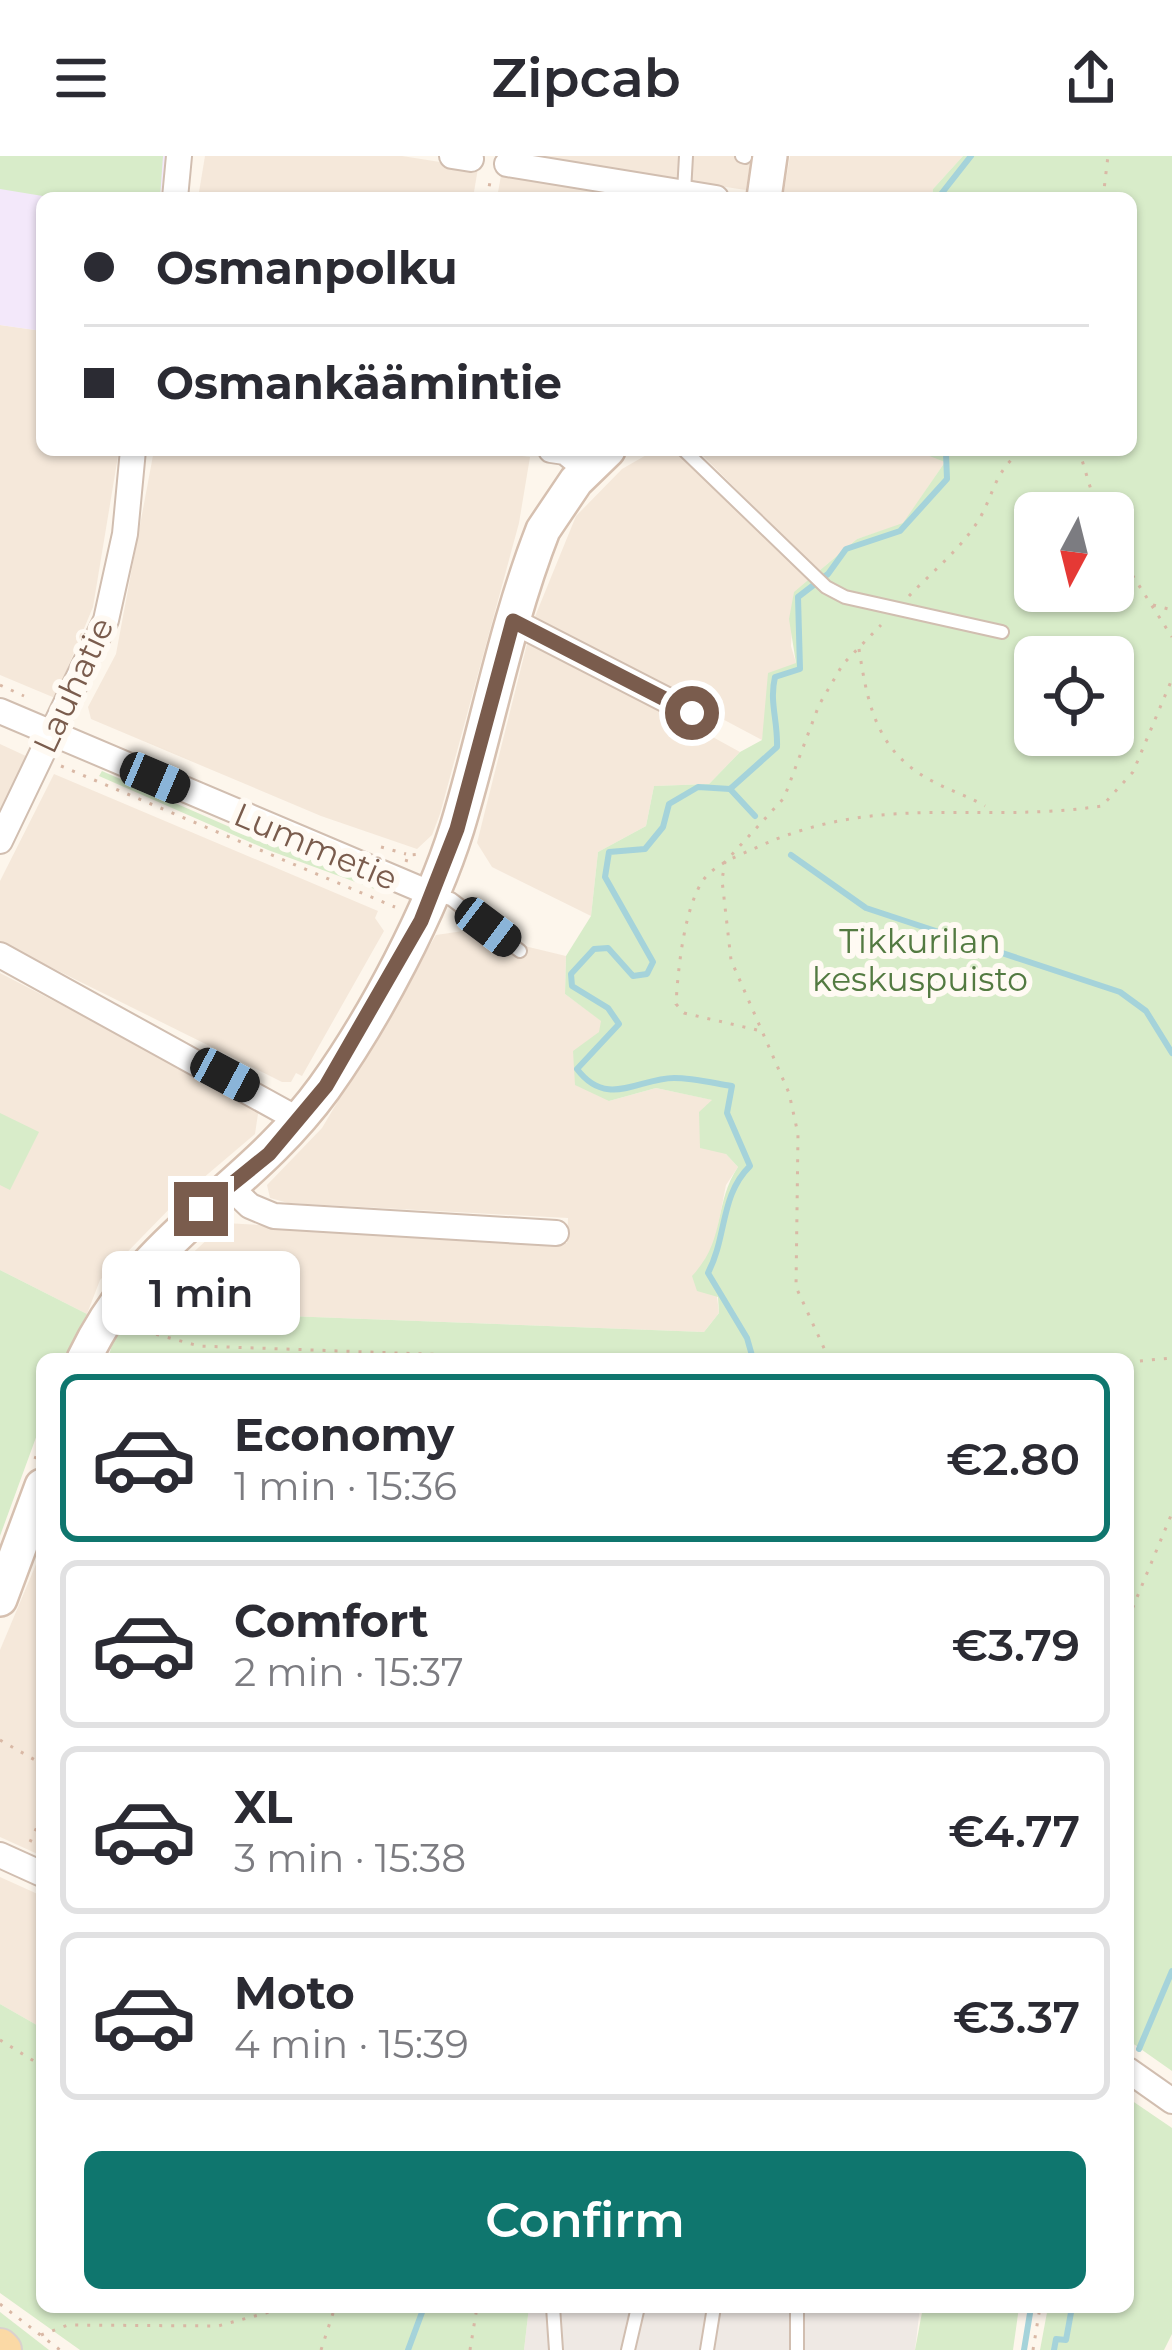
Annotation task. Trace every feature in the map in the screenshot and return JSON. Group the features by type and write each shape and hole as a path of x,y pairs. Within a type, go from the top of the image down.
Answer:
{"street":[{"path":"176,192 179,156"},
{"path":"765,192 770,156"},
{"path":"507,164 678,192"},
{"name":"Lauhatie","path":"0,841 112,597 132,456"},
{"path":"87,1353 106,1316 153,1254 269,1154 326,1086 434,895 543,530 597,459"},
{"path":"513,621 692,713"},
{"name":"Lummetie","path":"0,711 46,746 395,893 434,895"},
{"path":"0,955 263,1095 298,1120"},
{"path":"228,1185 250,1206 274,1216 556,1233"},
{"path":"0,1599 36,1502"},
{"path":"1134,2074 1172,2101"}],"lane":[{"path":"684,192 686,156"},
{"path":"690,456 826,586 845,598 1002,632"},
{"path":"434,895 451,899 520,951"},
{"path":"553,2313 556,2350"},
{"path":"628,2350 637,2313"},
{"path":"707,2350 713,2313"},
{"path":"797,2313 797,2350"}],"path":[{"path":"1104,192 1108,156"},
{"path":"759,1030 684,1013 676,1004 694,899 705,878 784,798 819,705 859,647 978,523 988,490 1015,456"},
{"path":"1081,456 1092,492"},
{"path":"1134,577 1172,637"},
{"path":"1151,604 1172,610"},
{"path":"859,647 868,709 879,736 933,782 988,809"},
{"path":"725,862 817,822 988,809 1082,809 1112,801 1133,772 1172,679"},
{"path":"46,746 395,893"},
{"path":"397,920 395,893 408,855 430,849"},
{"path":"725,862 723,926 759,1030 781,1066 798,1134 796,1288 826,1353"},
{"path":"106,1316 199,1346 397,1353"},
{"path":"1134,1361 1172,1358"},
{"path":"1134,1605 1172,1513"},
{"path":"0,1740 36,1761"},
{"path":"20,1864 36,1829"},
{"path":"0,2041 36,2062"},
{"path":"0,2304 60,2350"},
{"path":"41,2335 68,2325 218,2326 266,2313"},
{"path":"321,2350 333,2313"},
{"path":"470,2350 476,2313"},
{"path":"1033,2350 1039,2313"}],"shaded area":[{"path":"0,156 167,156 161,192 36,192 36,330 0,325"},
{"path":"205,156 402,156 478,168 474,192 199,192"},
{"path":"516,156 751,156 746,190"},
{"path":"790,156 963,156 933,192 784,192"},
{"path":"502,170 640,192 498,192"},
{"path":"0,325 36,330 36,456 118,456 93,607 55,698 0,675"},
{"path":"153,456 530,457 519,523 440,814 432,835 417,849 321,816 91,719 88,707 116,654"},
{"path":"645,456 684,456 810,580 794,593 791,646 796,663 766,719 762,740 534,619 576,516 622,469"},
{"path":"703,456 941,456 945,462 903,524 857,539 819,571"},
{"path":"529,636 740,752 709,784 654,786 646,826 598,852 591,916 492,867 477,843"},
{"path":"0,744 28,757 0,817"},
{"path":"54,774 378,911 375,918 384,931 302,1076 296,1073 291,1082 282,1082 0,942 0,881"},
{"path":"463,931 566,956 565,994 602,1021 609,1101 656,1088 713,1100 726,1154 738,1167 726,1185 712,1256 719,1313 704,1332 131,1310 225,1223 567,1243 568,1218 288,1203 270,1198 267,1185 322,1128 436,935"},
{"path":"0,973 259,1107 255,1134 182,1196 100,1280 87,1314 0,1270"},
{"path":"36,1564 36,1853 0,1837 0,1650"},
{"path":"0,1877 36,1893 36,2025 0,2004"},
{"path":"528,2313 919,2313 915,2350 524,2350"}],"green space":[{"path":"0,156 163,156 160,192 36,195 0,189"},
{"name":"Tikkurilan keskuspuisto","path":"963,156 1172,156 1172,2071 1134,2044 1134,1353 110,1353 117,1327 131,1310 704,1332 719,1313 718,1297 697,1291 692,1276 710,1249 738,1167 726,1154 700,1148 699,1112 712,1100 656,1088 609,1101 575,1085 573,1051 599,1032 601,1021 565,994 566,956 591,916 598,852 646,826 654,786 709,784 740,752 762,740 768,673 796,663 789,619 794,592 857,539 903,523 945,462 930,456 1137,456 1137,192 933,192"},
{"path":"102,771 248,835 383,884 380,891 268,850 99,776"},
{"path":"0,1113 39,1132 10,1190 0,1185"},
{"path":"0,1270 87,1314 67,1353 36,1353 36,1437 0,1536"},
{"path":"0,2004 36,2025 36,2313 528,2313 524,2350 80,2350 0,2293"},
{"path":"1134,2102 1172,2128 1172,2334 1164,2350 1040,2350 1047,2313 1134,2313"},
{"path":"0,2312 49,2350 22,2350 0,2332"},
{"path":"922,2313 1018,2313 1013,2350 915,2350"}],"waterway":[{"path":"943,192 971,156"},
{"path":"751,1353 708,1273 733,1190 750,1166 727,1113 732,1086 674,1078 612,1089 588,1081 577,1069 619,1024 608,1008 572,986 571,974 594,949 608,948 633,976 647,974 653,962 605,877 609,852 645,849 663,827 669,804 698,787 730,789 777,747 773,686 775,677 800,669 798,597 828,574 846,549 900,531 947,479 946,456"},
{"path":"730,789 755,816"},
{"path":"791,855 866,908 1120,992 1146,1011 1172,1053"},
{"path":"1139,2049 1172,1971"},
{"path":"408,2350 422,2313"},
{"path":"1024,2350 1030,2313"},
{"path":"1054,2350 1056,2339 1066,2340 1071,2313"}],"route":[{"path":"201,1209 269,1154 326,1086 421,921 457,829 513,621 692,713"}]}
